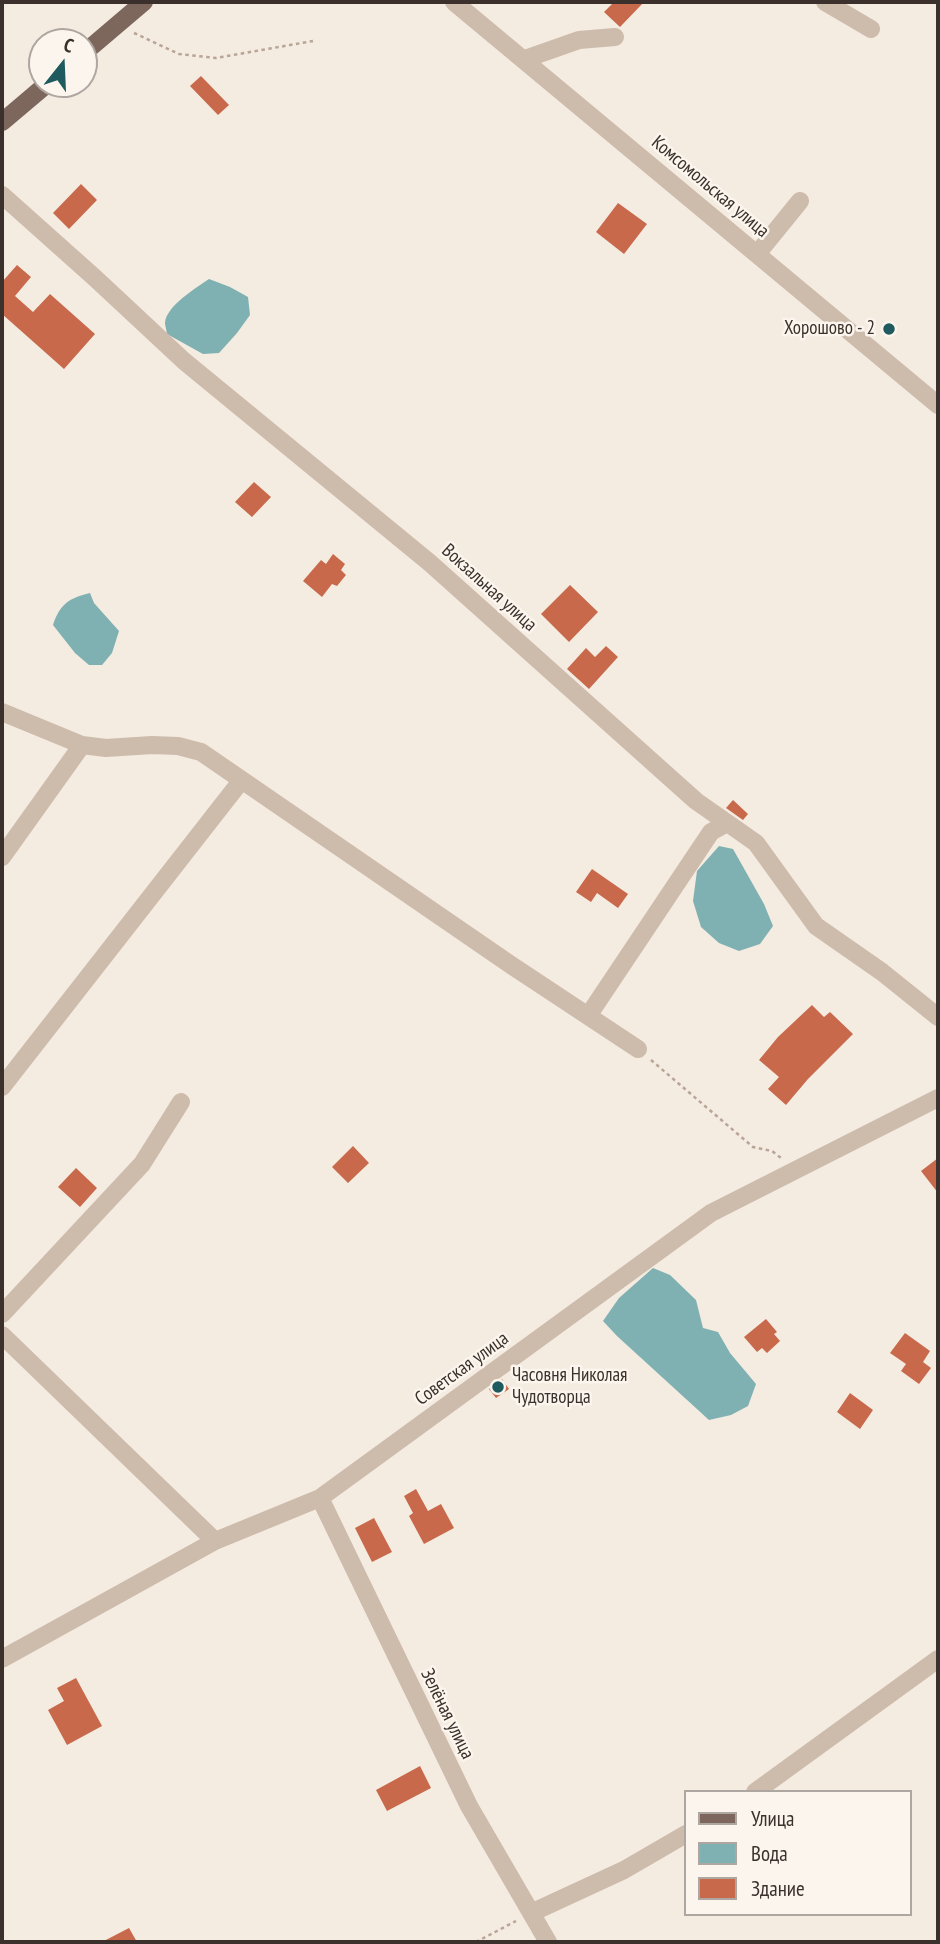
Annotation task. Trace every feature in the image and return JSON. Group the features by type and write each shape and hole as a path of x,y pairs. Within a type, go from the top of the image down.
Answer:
{"main road":[{"path":"98,41 144,2"},
{"path":"2,122 30,98"}],"street":[{"name":"Комсомольская улица","path":"454,2 938,405"},
{"path":"825,2 871,29"},
{"path":"525,59 579,40 615,37"},
{"name":"Вокзальная улица","path":"2,195 184,361 430,563 696,802 756,843 816,926 882,972 938,1017"},
{"path":"757,254 800,201"},
{"path":"2,712 82,745 106,748 178,746 201,752 638,1049"},
{"path":"2,857 82,745"},
{"path":"2,1087 241,781"},
{"path":"588,1016 711,832 727,823"},
{"name":"Советская улица","path":"2,1659 215,1541 320,1498 711,1213 938,1098"},
{"path":"2,1314 142,1164 181,1102"},
{"path":"2,1335 215,1541"},
{"name":"Зелёная улица","path":"320,1498 469,1806 548,1942"},
{"path":"758,1790 938,1659"},
{"path":"531,1913 624,1870 684,1835"}],"path":[{"path":"118,24 144,39 180,54 216,58 313,41"},
{"path":"638,1049 753,1147 772,1151 795,1170"},
{"path":"476,1942 531,1913"}],"water":[{"path":"209,279 248,297 250,315 219,353 203,354 167,334 165,323 170,310 176,304"},
{"path":"90,593 94,603 119,631 112,653 102,665 89,665 75,653 53,625 66,603"},
{"path":"719,846 733,849 764,904 773,926 760,944 739,951 719,943 701,927 693,901 697,871"},
{"path":"653,1268 670,1275 696,1300 703,1328 718,1332 730,1353 756,1384 748,1406 731,1415 709,1420 603,1321 619,1298"}],"building":[{"path":"614,2 644,2 620,27 604,12"},
{"path":"201,76 229,105 218,115 190,86"},
{"path":"81,184 97,200 69,229 53,213"},
{"path":"618,203 647,224 624,254 596,232"},
{"path":"17,265 31,277 15,296 33,312 50,294 95,334 64,369 2,314 2,282"},
{"path":"254,482 271,497 252,517 235,502"},
{"path":"333,554 345,564 341,570 346,575 337,586 332,584 322,597 303,581 321,560 326,564"},
{"path":"570,585 598,612 569,642 541,614"},
{"path":"606,646 618,657 589,689 567,669 586,648 595,657"},
{"path":"733,800 748,814 743,820 726,808"},
{"path":"592,869 628,894 618,908 597,893 591,902 576,892"},
{"path":"812,1005 824,1017 830,1012 853,1034 786,1105 768,1089 779,1077 759,1060 778,1037"},
{"path":"353,1146 369,1163 348,1183 332,1167"},
{"path":"938,1158 938,1193 921,1171"},
{"path":"76,1168 97,1188 80,1207 58,1187"},
{"path":"766,1319 777,1332 774,1334 780,1341 767,1353 762,1348 757,1352 744,1337"},
{"path":"905,1333 930,1351 923,1362 931,1368 919,1384 901,1371 906,1364 890,1353"},
{"name":"Часовня Николая Чудотворца","path":"502,1379 509,1389 496,1398 489,1389"},
{"path":"850,1393 873,1410 860,1429 837,1412"},
{"path":"416,1489 428,1511 441,1504 454,1528 424,1544 409,1516 413,1513 404,1496"},
{"path":"374,1518 392,1552 372,1562 355,1528"},
{"path":"76,1678 102,1726 67,1745 48,1710 64,1701 57,1688"},
{"path":"420,1766 431,1788 387,1811 376,1790"},
{"path":"129,1928 137,1942 102,1942"}],"place":[{"name":"Хорошово - 2","path":"889,329"},
{"name":"Часовня Николая Чудотворца","path":"498,1387"}]}
